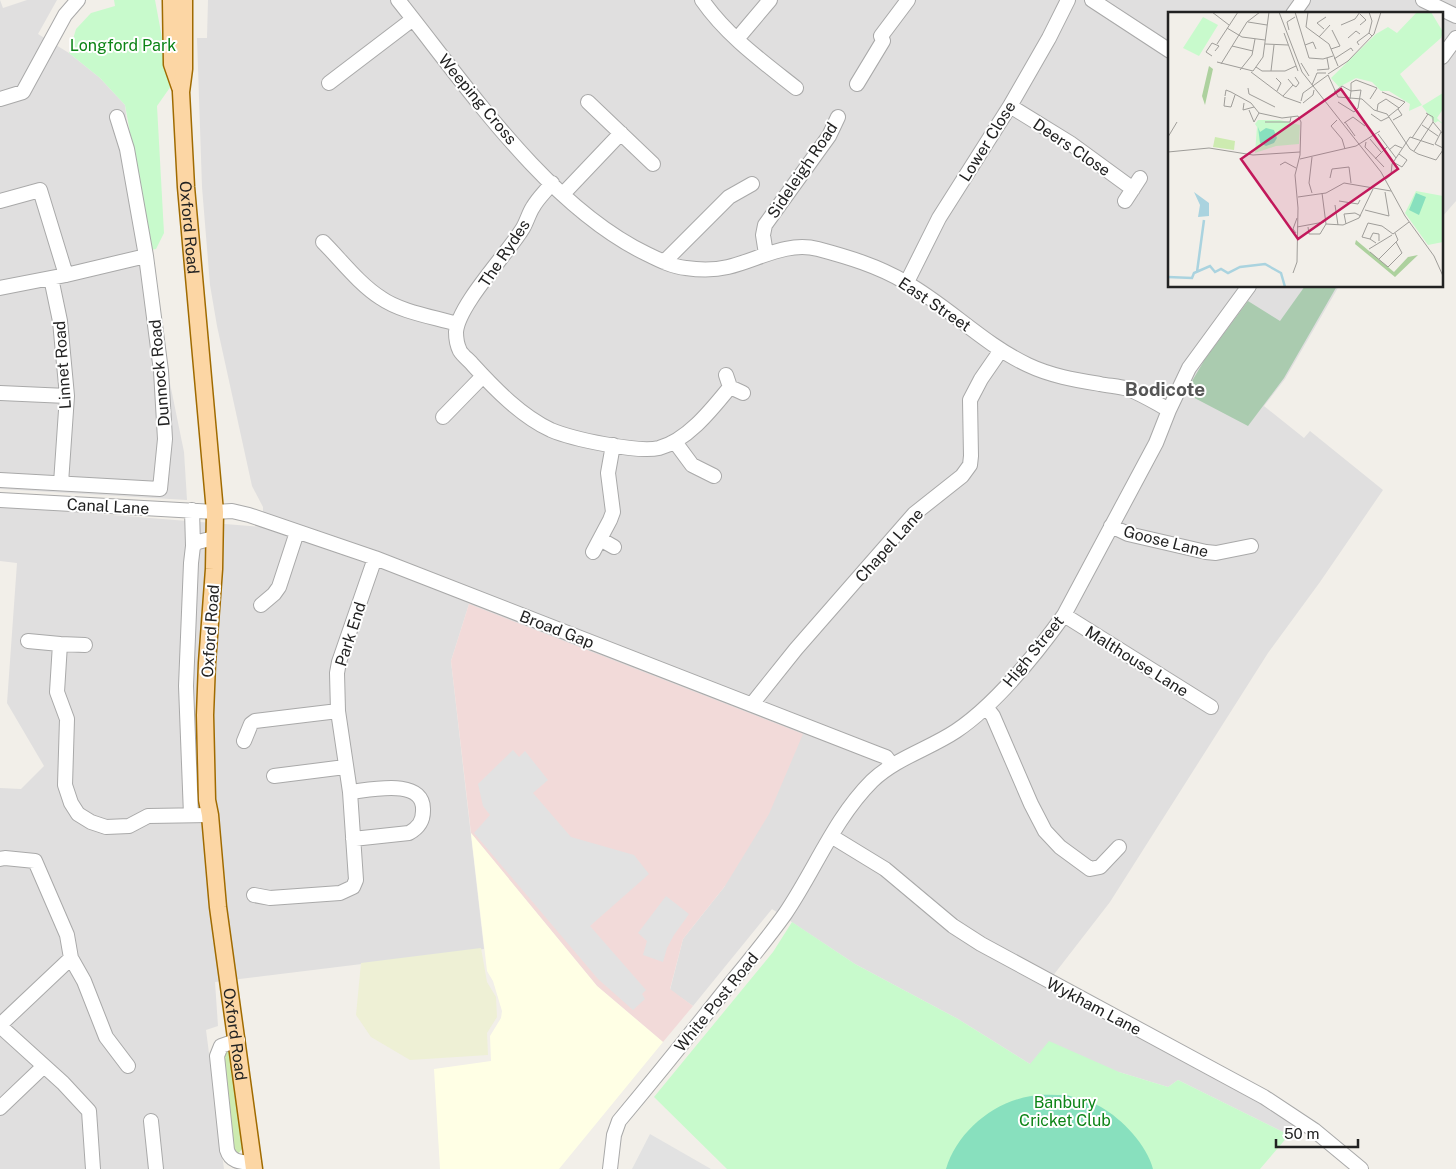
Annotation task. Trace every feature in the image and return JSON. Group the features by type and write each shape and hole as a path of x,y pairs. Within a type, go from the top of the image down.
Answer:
{"main road":[{"name":"Oxford Road","path":"171,0 172,64 182,92"},
{"name":"Oxford Road","path":"184,0 182,92 186,187 215,512 205,715 207,800 218,907 254,1166"}],"street":[{"path":"0,99 23,92 65,16 78,0"},
{"name":"Weeping Cross","path":"398,0 494,120 562,194"},
{"path":"702,0 715,18 737,39 796,88"},
{"path":"737,39 770,0"},
{"path":"857,84 883,41 881,36 908,0"},
{"name":"Lower Close","path":"907,282 939,218 1010,106 1049,38 1068,0"},
{"path":"1092,0 1168,50"},
{"path":"1294,12 1303,0"},
{"path":"1423,0 1456,16"},
{"path":"329,83 413,19"},
{"path":"1444,54 1456,38"},
{"path":"588,102 653,164"},
{"name":"Deers Close","path":"1010,106 1070,143 1133,189"},
{"name":"Sideleigh Road","path":"766,254 763,235 765,225 829,136 838,116"},
{"name":"Dunnock Road","path":"61,483 160,489 165,439 161,371 146,256 127,150 117,117"},
{"path":"562,194 621,133"},
{"name":"The Rydes","path":"458,324 463,312 524,227 533,207 552,183"},
{"path":"664,262 729,197 752,184"},
{"path":"0,201 40,190 66,276"},
{"name":"East Street","path":"562,194 616,236 664,262 684,268 708,269 728,267 766,254 798,247 815,248 863,263 907,282 1001,350 1027,365 1046,372 1126,389 1169,410"},
{"path":"322,242 381,299 394,306 458,324 456,340 460,351 517,408 539,424 554,431 613,445 645,449 658,448 675,442 703,418 733,385"},
{"path":"0,288 66,276 146,256"},
{"name":"Linnet Road","path":"51,278 60,321 67,396 61,483"},
{"name":"High Street","path":"831,836 854,802 872,781 892,765 956,731 986,707 1045,641 1064,615 1156,443 1169,410 1195,358 1248,288"},
{"name":"Chapel Lane","path":"752,704 796,649 914,514 962,476 970,465 970,400 980,379 1001,350"},
{"path":"442,417 483,376"},
{"path":"0,393 67,396"},
{"path":"675,442 692,465 714,476"},
{"path":"593,552 613,512 608,473 613,445"},
{"path":"0,480 61,483"},
{"name":"Canal Lane","path":"0,500 215,512"},
{"path":"191,815 186,686 193,546 192,510"},
{"name":"Broad Gap","path":"215,512 232,511 249,515 376,558 886,757 892,765"},
{"name":"Goose Lane","path":"1111,526 1128,534 1206,552 1222,553 1251,546"},
{"path":"261,605 280,587 297,532"},
{"path":"193,546 198,542 214,538"},
{"path":"600,539 614,547"},
{"name":"Park End","path":"254,895 270,898 340,893 353,887 356,880 350,792 338,711 337,673 339,662 376,558"},
{"name":"Malthouse Lane","path":"1064,615 1210,707"},
{"path":"28,641 85,645"},
{"path":"60,644 57,692 67,719 65,786 71,803 78,814 91,822 106,827 129,826 148,816 210,815"},
{"path":"986,707 994,716 1031,804 1045,831 1053,841 1090,869 1100,868 1119,847"},
{"path":"244,742 251,724 255,721 338,711"},
{"path":"274,776 346,767"},
{"path":"350,792 399,787 414,793 421,799 423,808 423,817 420,824 409,833 353,839"},
{"name":"White Post Road","path":"610,1169 614,1135 619,1121 757,952 785,913 831,836"},
{"name":"Wykham Lane","path":"831,836 885,869 954,926 981,944 1264,1097 1314,1130 1361,1169"},
{"path":"0,859 35,861 67,935 72,958 84,981 106,1036 128,1066"},
{"path":"72,958 0,1025 63,1083 89,1111 93,1169"},
{"path":"238,1040 221,1046 216,1056 227,1150 229,1156 236,1162 254,1166"},
{"path":"0,1108 44,1066"},
{"path":"151,1121 156,1169"}],"shaded area":[{"path":"0,0 3,8 27,0 57,0 38,34 69,53 100,78 125,105 138,215 184,452 187,500 0,489"},
{"path":"208,0 1456,0 1456,201 1444,215 1444,12 1168,12 1168,288 1338,288 1285,379 1264,406 1304,438 1310,431 1383,490 1320,582 1268,653 1110,902 1045,986 1178,1059 1235,1087 1298,1125 1289,1135 1178,1080 1168,1087 1119,1072 1030,1064 958,1019 855,964 772,909 693,1006 670,990 683,939 725,886 469,604 451,661 484,949 215,982 218,1026 206,1030 224,1169 0,1169 0,788 21,789 44,766 7,703 17,563 0,561 0,506 263,527 263,507 252,486 217,326 210,285 202,187 197,38 207,38"},
{"path":"1304,288 1336,288 1284,378 1248,426 1185,393 1205,359 1248,301 1280,321"},
{"path":"469,604 803,734 769,814 725,886 683,939 670,989 693,1006 663,1042 597,986 471,833 451,661"},
{"path":"513,750 519,757 525,751 548,780 533,793 571,837 634,855 649,874 590,926 646,990 642,994 645,999 633,1010 598,979 474,833 490,815 483,806 478,784"},
{"path":"471,833 597,986 663,1042 559,1169 440,1169 434,1069 491,1061 490,1036 501,1018 502,1011 493,981 487,971"},
{"path":"666,896 689,914 674,935 667,948 663,962 643,955 647,941 638,933"},
{"path":"481,948 487,982 496,997 497,1017 487,1033 488,1055 410,1060 371,1037 356,1015 361,963"},
{"path":"650,1134 711,1169 632,1169"}],"green space":[{"name":"Longford Park","path":"114,0 155,0 171,86 157,106 164,233 156,249 151,250 125,105 100,78 69,53 76,29 91,13 115,6"},
{"name":"Banbury Cricket Club","path":"792,922 855,964 958,1019 1030,1064 1049,1041 1119,1072 1168,1087 1178,1080 1289,1135 1260,1169 727,1169 654,1097 773,952"},
{"path":"230,1049 242,1149 238,1154 232,1154 221,1051"},
{"name":"Banbury Cricket Club","path":"1067,1095 1097,1105 1117,1118 1139,1142 1153,1169 946,1169 951,1155 968,1131 990,1112 1017,1099 1031,1096"}],"district":[{"name":"Bodicote","path":"1165,389"}]}
